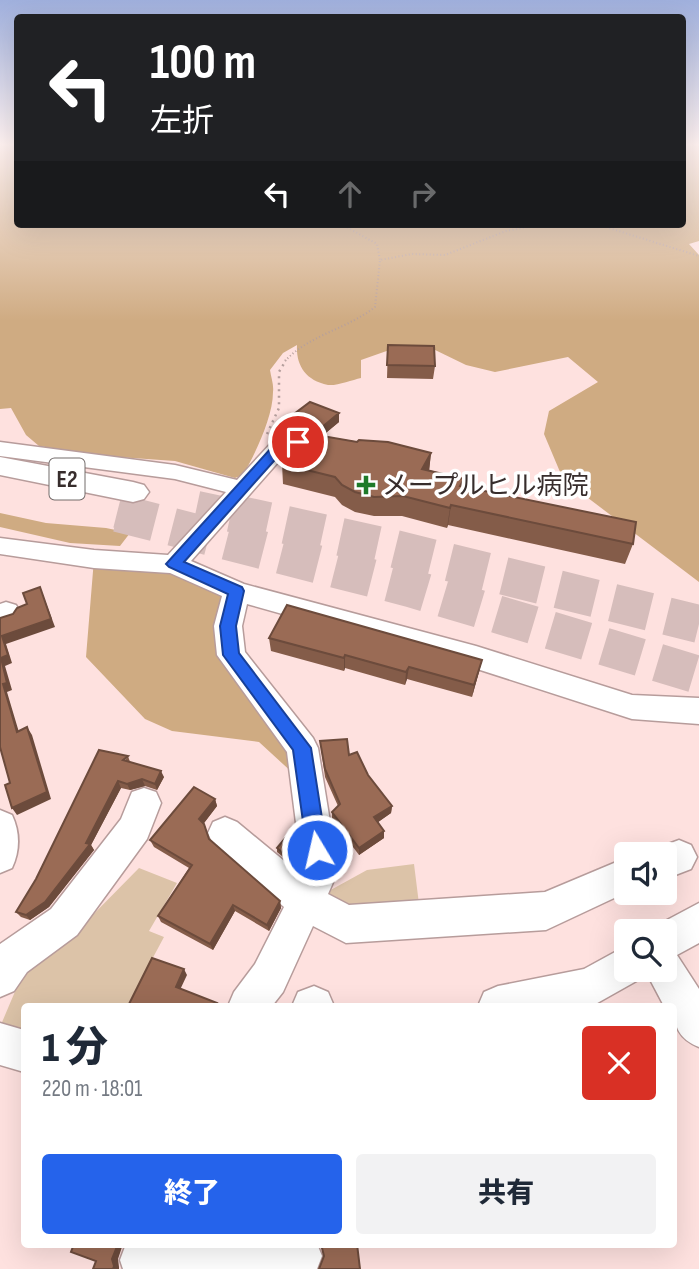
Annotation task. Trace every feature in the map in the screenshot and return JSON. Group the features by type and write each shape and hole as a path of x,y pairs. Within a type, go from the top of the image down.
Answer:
{"highway":[{"name":"E2","path":"0,466 125,503 0,488"}],"street":[{"path":"174,564 281,446 316,442 359,452"},
{"path":"0,449 175,472 241,488"},
{"path":"0,547 94,559 174,564 236,591 476,657 632,707 699,711"},
{"path":"236,591 228,626 231,655 302,748 320,871 269,978 250,1003"},
{"path":"0,977 13,958 64,922 135,828 144,803"},
{"path":"0,826 0,856"},
{"path":"225,833 307,902 346,925 546,911 614,880"},
{"path":"677,934 699,922"},
{"path":"513,1003 591,987 614,973"},
{"path":"672,982 699,1027"},
{"path":"0,1044 21,1050"},
{"path":"145,1258 178,1266 247,1267 298,1256"}],"path":[{"path":"276,450 264,442 281,403 279,373 290,353 318,337 349,326 375,307 380,260 377,244 348,228"},
{"path":"380,260 412,254 445,255 506,231 523,228"},
{"path":"609,228 699,256"}],"shaded area":[{"path":"0,202 14,202 14,228 686,228 686,202 699,202 699,241 689,244 699,255 699,582 563,479 544,434 549,411 598,382 568,357 495,372 466,365 431,348 398,347 361,360 361,378 328,385 313,379 304,371 298,359 297,345 283,353 270,370 273,389 267,424 243,475 235,478 175,461 104,456 39,446 26,435 11,408 0,409"},
{"path":"0,513 46,523 106,528 130,533 120,546 70,543 0,527"},
{"path":"94,559 174,564 236,591 228,626 308,787 259,742 172,731 145,719 86,657"},
{"path":"414,864 421,920 307,903 367,870"},
{"path":"139,868 177,883 149,931 164,937 129,1003 21,1003 21,1050 0,1044 0,1027 22,975 75,933"}],"building":[{"path":"388,345 434,346 435,366 387,365"},
{"path":"310,402 339,413 321,428 303,427 286,420"},
{"path":"305,433 357,442 388,442 431,453 422,469 464,479 460,486 636,522 633,544 451,505 450,508 403,496 374,497 355,492 342,485 335,477 282,464"},
{"path":"40,587 51,619 2,636 8,655 1,658 7,683 3,684 17,732 27,727 47,792 12,808 5,785 10,783 0,747 0,618 13,614 17,608 27,604 23,593"},
{"path":"287,605 482,660 474,685 409,667 406,672 269,638"},
{"path":"347,739 349,755 357,752 368,775 392,806 374,817 384,831 359,848 332,812 340,804 325,769 320,741"},
{"path":"99,750 128,756 123,760 161,771 155,784 142,779 127,784 118,781 86,843 90,844 45,902 26,915 16,912 36,879"},
{"path":"194,787 215,799 199,819 204,824 209,839 280,901 267,925 233,905 210,944 158,916 192,865 150,840"},
{"path":"292,830 298,857 293,862 277,848"},
{"path":"152,958 184,969 176,987 217,1003 130,1003"},
{"path":"72,1248 116,1248 112,1259 113,1269 93,1269 96,1261 71,1252"},
{"path":"322,1248 357,1248 360,1269 319,1269 324,1256"}],"tunnel":[{"path":"197,506 239,515"},
{"path":"117,513 125,515"},
{"path":"118,513 410,588 699,675"},
{"path":"231,513 387,547 699,624"}],"place":[{"name":"メープルヒル病院","path":"366,485"}],"route":[{"path":"298,442 276,450 174,564 236,591 228,626 231,655 302,748 317,850"}]}
